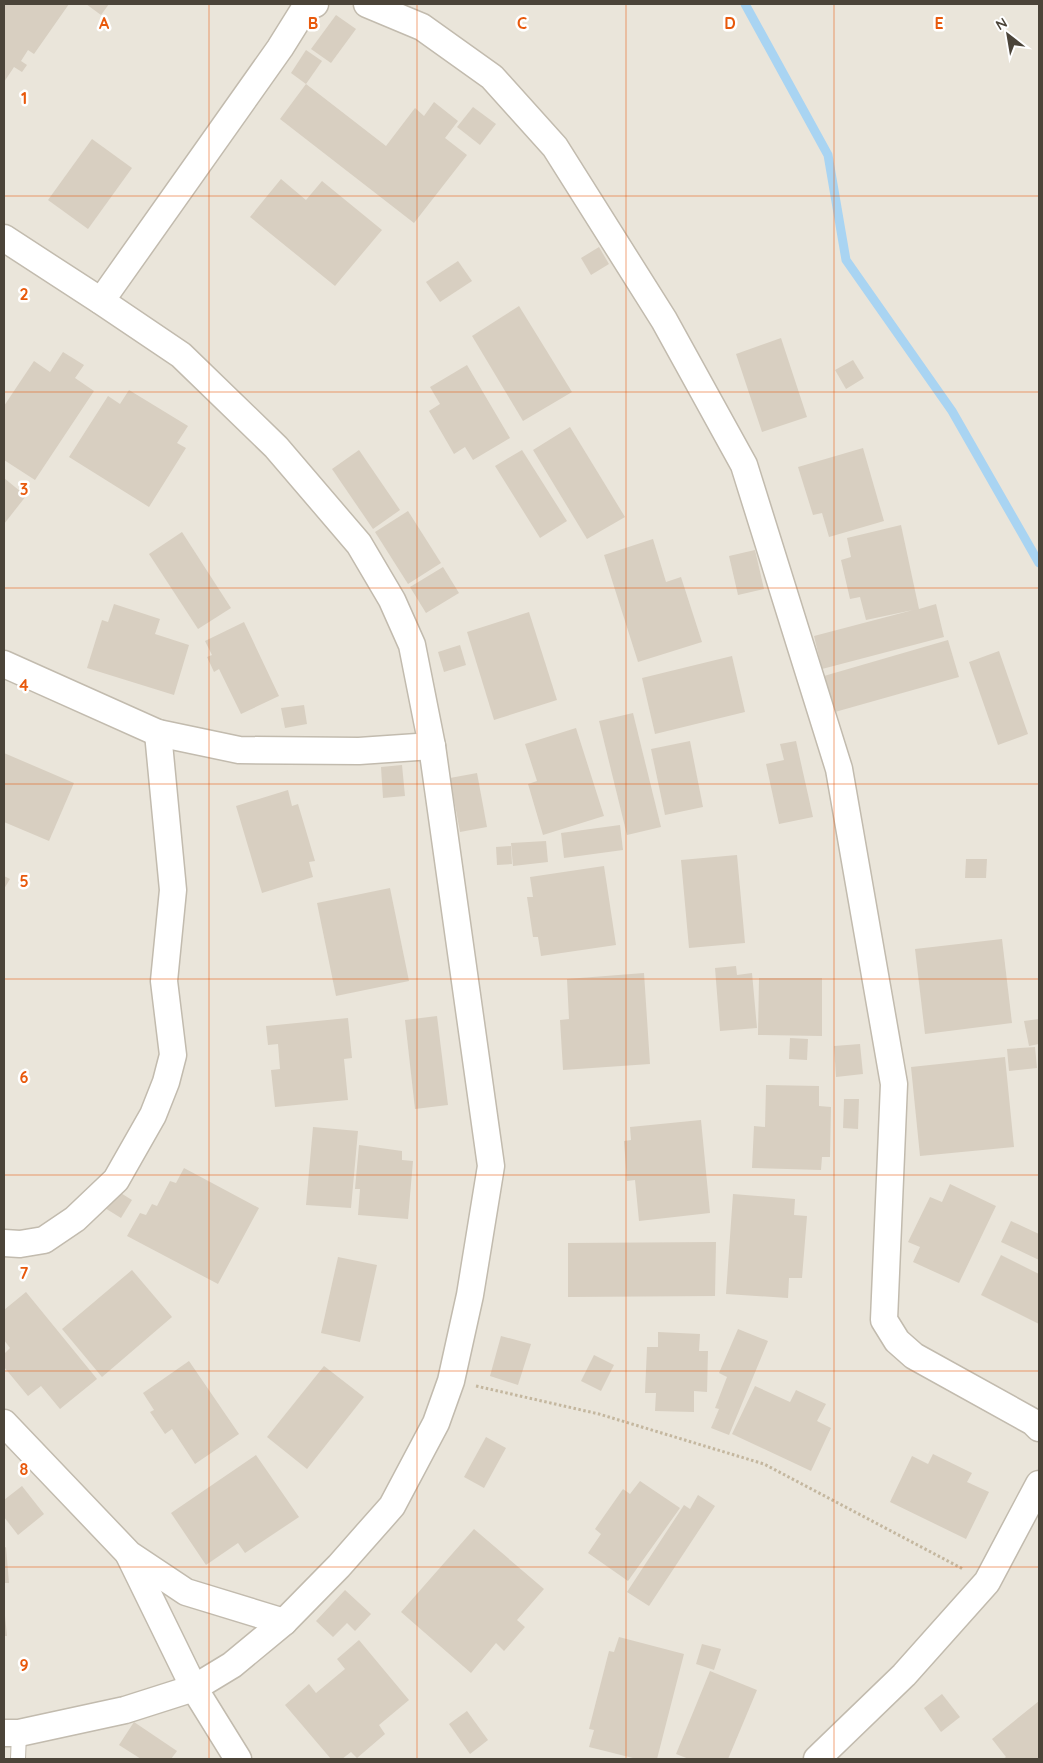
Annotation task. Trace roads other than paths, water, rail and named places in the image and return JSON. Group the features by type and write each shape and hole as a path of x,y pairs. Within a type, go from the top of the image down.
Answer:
{"street":[{"path":"101,301 280,48 305,8 315,4"},
{"path":"367,4 422,27 492,77 556,147 664,320 744,465 839,769 894,1084 884,1320 897,1341 914,1356 1033,1422 1039,1428"},
{"path":"4,238 181,356 276,447 359,544 392,600 412,645 432,746 492,1166 470,1295 451,1381 436,1422 392,1506 339,1566 284,1622 232,1664 194,1688 125,1710 11,1733"},
{"path":"4,664 158,733 239,750 359,751 432,746"},
{"path":"4,1243 20,1244 44,1240 75,1219 116,1180 153,1115 166,1082 173,1055 164,981 173,890 158,733"},
{"path":"4,1423 129,1554 186,1592 284,1622"},
{"path":"817,1759 904,1675 987,1582 1039,1484"},
{"path":"129,1554 194,1688 238,1759"}],"lane":[{"path":"11,1733 18,1759"}],"waterway":[{"path":"745,4 828,155 846,260 952,411 1039,563"}]}
